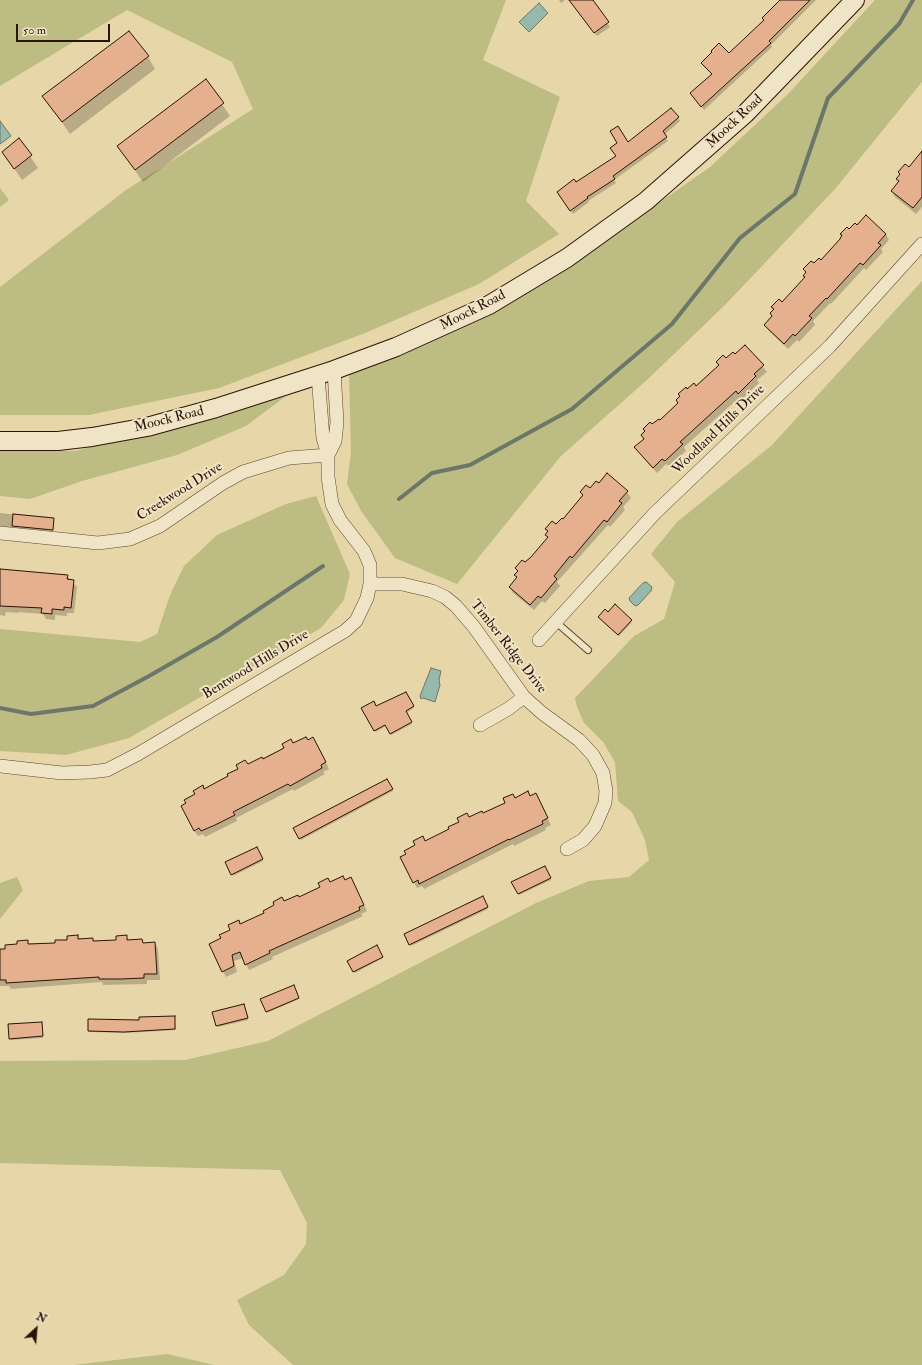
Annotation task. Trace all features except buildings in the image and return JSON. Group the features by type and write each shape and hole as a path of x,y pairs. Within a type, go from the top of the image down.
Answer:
{"main road":[{"name":"Moock Road","path":"0,441 58,441 118,433 216,408 326,373 396,347 489,305 554,266 646,201 745,114 855,0"}],"street":[{"name":"Woodland Hills Drive","path":"539,640 655,513 830,346 922,244"},
{"name":"Bentwood Hills Drive","path":"0,766 62,772 90,772 107,770 120,764 345,631 356,621 364,607 370,584 370,564 364,551 340,520 332,504 328,476 328,455 323,438 326,373"},
{"name":"Creekwood Drive","path":"0,533 98,542 130,539 160,526 222,483 243,472 289,458 328,455"},
{"name":"Timber Ridge Drive","path":"370,584 402,584 432,591 445,597 456,606 474,627 524,697 542,713 579,740 596,759 603,774 606,791 605,803 595,826 582,840 567,849"},
{"path":"480,725 508,709 524,697"}],"lane":[{"path":"557,622 588,650"}],"shaded area":[{"path":"0,0 506,0 483,60 560,97 526,201 559,234 479,284 365,333 219,388 89,415 0,415 0,287 126,190 253,109 232,62 127,10 0,86"},
{"path":"875,0 922,0 922,82 835,189 725,305 647,380 561,456 457,584 395,558 361,511 347,484 351,452 349,372 482,318 567,268 710,167 788,94"},
{"path":"539,3 548,13 529,32 519,22"},
{"path":"0,121 11,136 0,144"},
{"path":"0,188 9,200 0,207"},
{"path":"922,281 922,1365 293,1365 249,1325 237,1300 284,1275 306,1244 307,1223 280,1170 0,1163 0,1061 185,1060 268,1041 536,903 589,881 629,877 649,860 645,840 632,812 618,801 615,762 603,742 584,723 575,698 634,636 664,619 675,582 651,554 677,522 772,445"},
{"path":"286,396 246,426 177,455 82,481 30,499 0,496 0,447 13,449 75,451"},
{"path":"316,496 350,574 344,600 321,628 129,738 66,755 0,751 0,629 140,642 157,634 170,595 184,566 217,535 286,504"},
{"path":"646,582 652,587 651,591 638,605 635,606 629,598 643,583"},
{"path":"431,668 441,671 439,680 440,685 435,702 423,698 421,699 420,696"},
{"path":"17,877 23,890 0,919 0,883"},
{"path":"167,1354 214,1365 74,1365 90,1363"}],"waterway":[{"path":"399,499 432,473 470,465 572,409 672,324 740,238 795,194 828,98 899,24 913,0"},
{"path":"0,708 31,714 93,706 217,637 323,566"}]}
